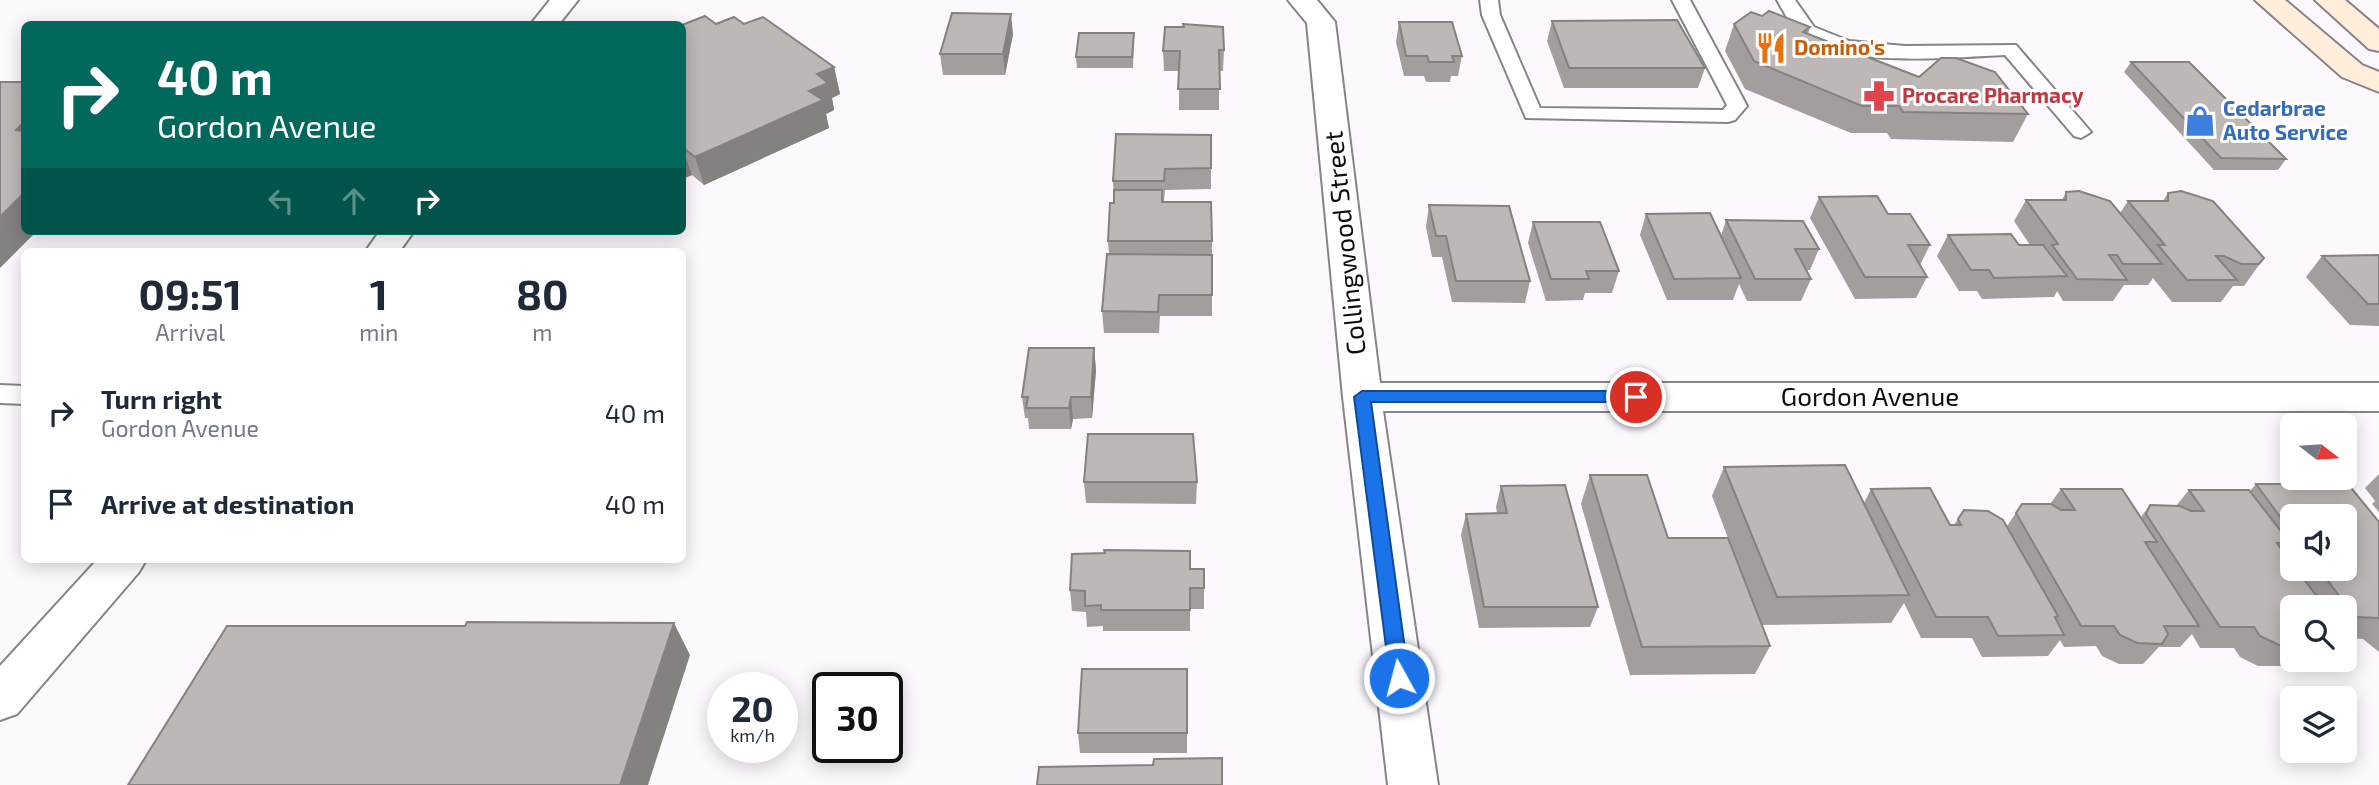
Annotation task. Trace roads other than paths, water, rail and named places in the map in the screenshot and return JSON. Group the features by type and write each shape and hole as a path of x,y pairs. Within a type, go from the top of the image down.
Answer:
{"main road":[{"path":"2269,0 2352,71 2379,83"},
{"path":"2329,0 2379,43"}],"street":[{"path":"547,21 564,0"},
{"name":"Collingwood Street","path":"1302,0 1321,22 1362,397 1413,785"},
{"name":"Gordon Avenue","path":"1362,397 2379,397"},
{"path":"0,699 121,563"}],"lane":[{"path":"1489,0 1491,15 1533,114 1728,116 1737,106 1681,0"},
{"path":"1786,0 1809,31 1830,42 1874,51 2010,49 2081,132"},
{"path":"0,394 21,394"}],"place":[{"name":"Domino's","path":"1771,48"},
{"name":"Procare Pharmacy","path":"1879,96"},
{"name":"Cedarbrae Auto Service","path":"2200,121"}]}
